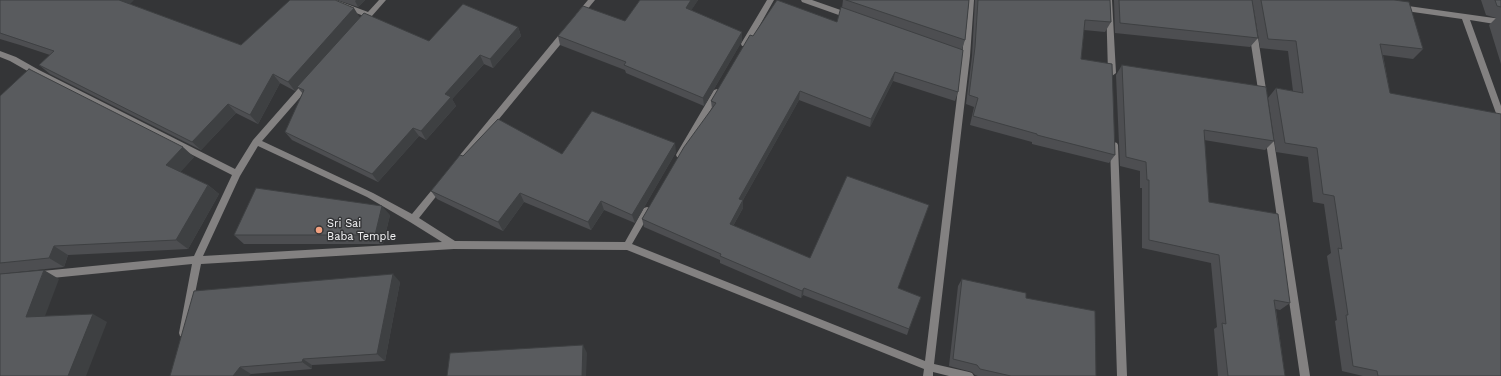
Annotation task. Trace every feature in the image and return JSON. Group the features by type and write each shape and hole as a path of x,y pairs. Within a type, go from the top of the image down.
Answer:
{"street":[{"path":"329,0 369,15"},
{"path":"359,26 383,0"},
{"path":"458,164 592,0"},
{"path":"743,48 771,0"},
{"path":"804,0 855,18"},
{"path":"928,376 963,54 971,0"},
{"path":"1109,0 1112,78"},
{"path":"1394,7 1501,22"},
{"path":"1465,17 1501,116"},
{"path":"1252,24 1264,102"},
{"path":"0,54 13,59 237,174"},
{"path":"26,83 36,72"},
{"path":"180,345 198,260 237,174 256,142 312,78"},
{"path":"675,164 723,82"},
{"path":"1267,125 1305,376"},
{"path":"1114,133 1122,376"},
{"path":"256,142 370,195 413,219 454,245"},
{"path":"413,219 443,182"},
{"path":"627,246 651,205"},
{"path":"32,276 198,260 454,245 627,246 929,367 969,376"}],"building":[{"path":"0,0 119,0 241,45 290,0 335,0 354,8 288,82 273,74 250,115 228,104 192,142 39,65 54,51 0,33"},
{"path":"640,0 691,0 686,8 742,32 703,98 624,65 626,62 558,36 583,6 625,21"},
{"path":"777,0 837,22 841,7 963,50 958,92 895,72 871,119 800,91 739,199 743,200 730,224 810,258 847,176 929,205 898,288 921,297 909,329 804,288 802,291 720,256 721,254 642,219 684,147 716,103 711,101 750,35 753,36"},
{"path":"846,0 969,0 965,40"},
{"path":"978,0 1110,0 1111,22 1085,20 1081,59 1112,64 1115,155 1037,135 973,116 978,98 969,95 975,47"},
{"path":"1119,0 1252,0 1258,38 1120,23"},
{"path":"1261,0 1394,0 1409,2 1423,49 1380,44 1390,93 1501,114 1501,376 1378,376 1377,371 1353,366 1346,315 1348,315 1338,248 1342,249 1334,196 1323,194 1317,148 1285,143 1276,88 1303,93 1296,41 1268,39"},
{"path":"1495,0 1501,0 1501,7 1497,6"},
{"path":"463,4 518,27 490,59 480,55 445,94 451,97 421,131 413,128 372,174 285,132 304,90 297,87 364,13 429,41"},
{"path":"1122,65 1266,87 1274,141 1204,130 1209,202 1278,214 1290,303 1274,300 1285,376 1228,376 1222,323 1226,324 1219,255 1149,240 1149,180 1147,180 1146,162 1126,157"},
{"path":"29,69 183,147 166,165 208,185 176,240 54,246 49,258 0,263 0,96"},
{"path":"592,111 675,143 632,215 601,201 588,222 520,193 498,222 431,191 460,155 463,156 498,119 562,154"},
{"name":"Sri Sai Baba Temple","path":"256,188 382,206 375,235 234,235"},
{"path":"44,270 26,317 93,314 68,376 0,376 0,274"},
{"path":"393,274 377,354 303,359 302,362 240,367 233,376 170,376 194,291"},
{"path":"962,279 1026,293 1026,298 1095,311 1096,376 1011,376 980,369 977,365 953,359"},
{"path":"583,345 582,376 447,376 450,353"}],"place":[{"name":"Sri Sai Baba Temple","path":"319,230"}]}
